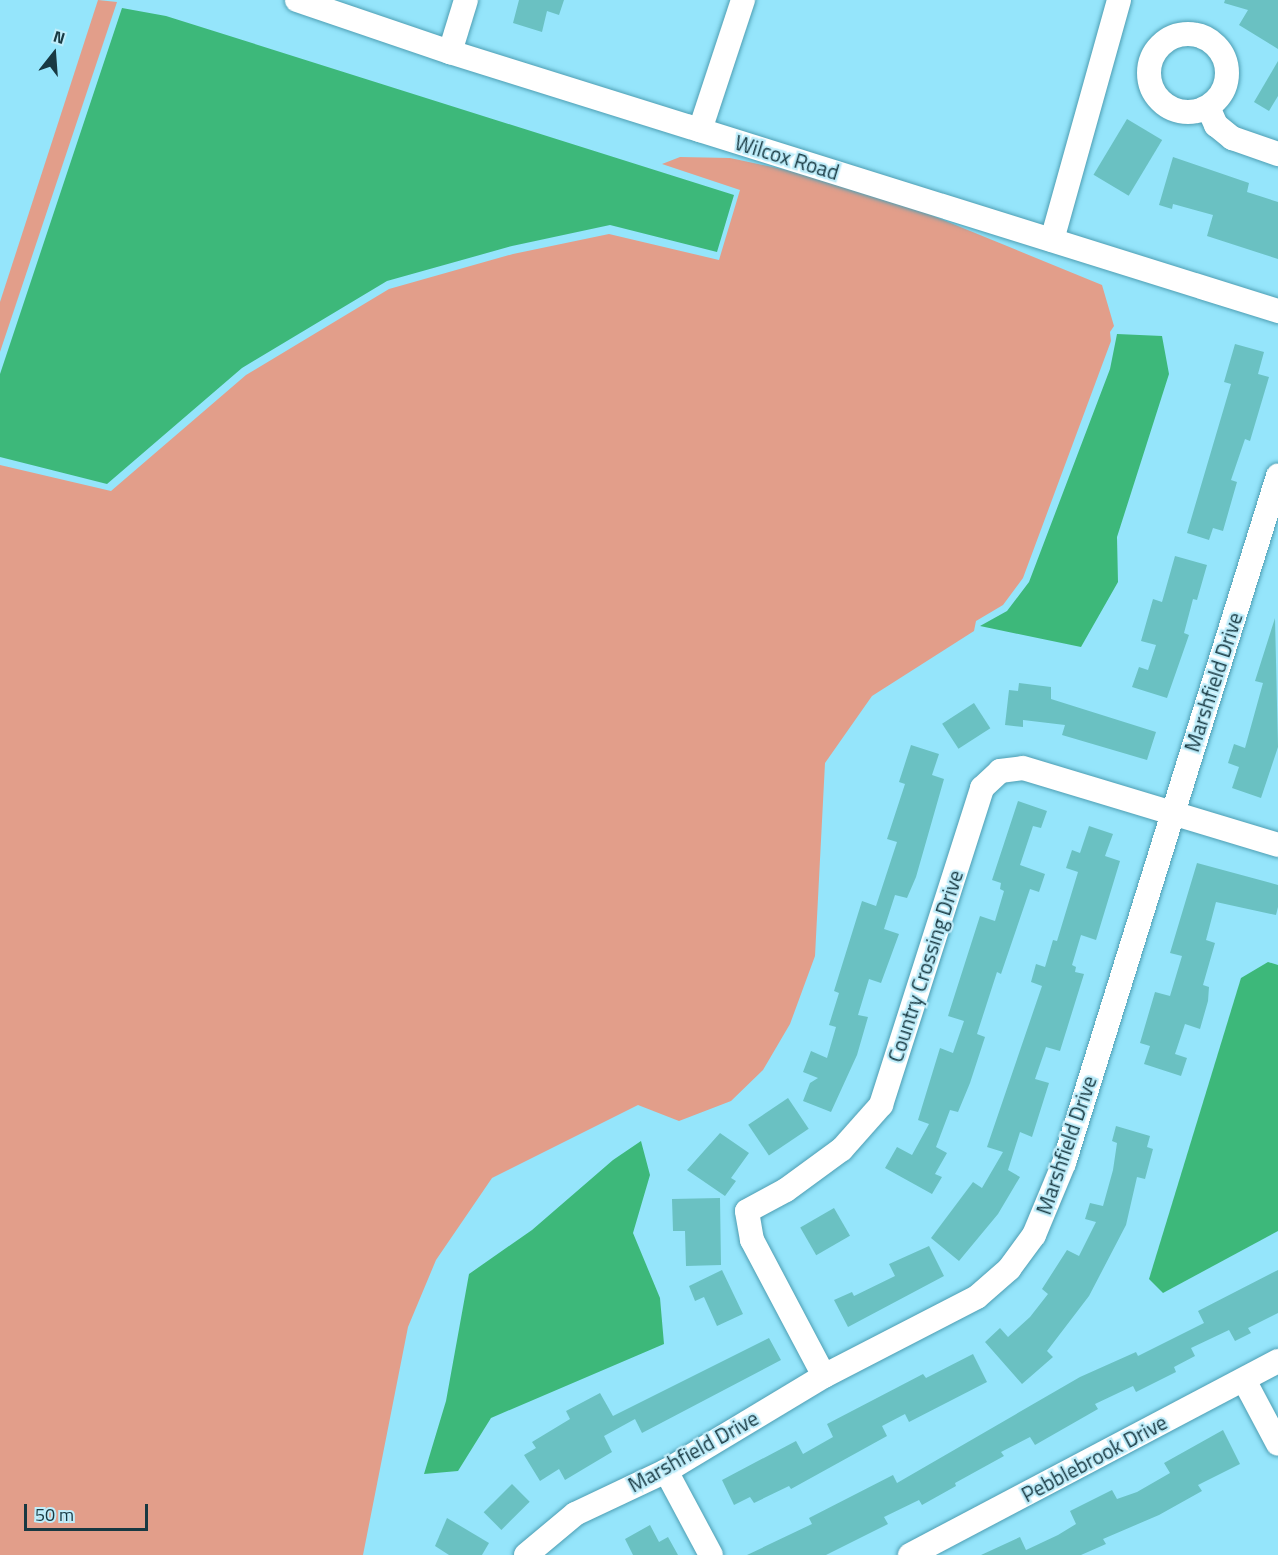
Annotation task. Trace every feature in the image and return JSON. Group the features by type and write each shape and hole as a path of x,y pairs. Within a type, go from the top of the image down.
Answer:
{"street":[{"name":"Wilcox Road","path":"297,0 450,52 1278,311"},
{"path":"450,52 466,0"},
{"path":"700,130 744,0"},
{"path":"1052,240 1119,0"},
{"path":"1208,107 1216,125 1232,138 1278,154"},
{"name":"Marshfield Drive","path":"526,1555 575,1514 666,1471 824,1376 977,1297 1009,1269 1034,1235 1064,1163 1171,812 1278,476"},
{"name":"Country Crossing Drive","path":"824,1376 752,1240 747,1211 786,1190 842,1149 881,1105 982,788 1000,771 1023,768 1278,845"},
{"name":"Pebblebrook Drive","path":"910,1555 1278,1361"},
{"path":"1244,1380 1278,1444"},
{"path":"666,1471 711,1555"}],"shaded area":[{"path":"98,0 117,2 0,352 0,302"},
{"path":"122,8 166,16 734,195 717,252 610,225 512,246 387,281 242,368 107,484 0,457 0,374"},
{"path":"680,157 730,158 810,175 909,206 1102,285 1114,326 1110,332 1111,341 1023,578 1003,605 976,621 974,631 872,696 825,763 815,956 790,1024 763,1070 731,1101 679,1121 638,1105 492,1178 436,1260 408,1327 363,1555 0,1555 0,465 111,491 246,375 389,289 513,254 609,234 719,260 740,190 662,164"},
{"path":"1117,334 1162,336 1169,374 1117,537 1118,582 1081,647 980,626 1007,611 1029,582 1110,369"},
{"path":"1268,962 1278,965 1278,1231 1163,1293 1149,1279 1241,978"},
{"path":"641,1141 650,1175 633,1233 660,1298 664,1344 491,1418 458,1471 424,1474 446,1401 469,1274 532,1230 613,1160"}],"building":[{"path":"519,0 564,0 559,15 547,11 542,32 513,23"},
{"path":"1225,0 1278,0 1278,49 1239,25 1248,10 1224,3"},
{"path":"1278,61 1278,96 1269,111 1254,102"},
{"path":"1127,119 1162,140 1129,196 1094,175"},
{"path":"1173,157 1249,183 1247,192 1278,202 1278,259 1207,236 1213,215 1173,204 1172,209 1159,205"},
{"path":"1235,344 1264,352 1258,374 1269,377 1250,441 1245,439 1231,480 1237,482 1223,531 1213,528 1209,540 1187,533 1231,384 1224,382"},
{"path":"1175,556 1207,565 1197,600 1193,599 1184,633 1189,635 1167,698 1132,687 1139,667 1148,670 1156,645 1141,641 1153,599 1162,602"},
{"path":"1275,618 1278,747 1261,798 1232,788 1239,767 1228,763 1234,744 1245,748 1263,683 1255,681"},
{"path":"1019,683 1051,687 1051,699 1156,732 1147,760 1062,735 1065,725 1023,720 1023,727 1005,725 1009,690 1018,691"},
{"path":"974,703 990,728 958,749 942,724"},
{"path":"911,745 939,754 932,775 944,779 916,877 907,898 895,895 884,929 899,934 881,983 869,979 858,1015 868,1017 857,1055 831,1112 803,1101 810,1083 818,1078 803,1072 811,1051 827,1058 836,1027 829,1025 839,993 834,991 862,901 876,906 897,842 887,839 905,784 899,782"},
{"path":"1018,801 1047,811 1041,828 1033,826 1020,865 1045,874 1039,892 1030,889 1001,974 997,972 977,1034 985,1037 970,1083 958,1112 950,1110 936,1147 947,1153 935,1174 942,1177 932,1194 885,1168 897,1147 912,1155 929,1124 918,1120 940,1048 953,1053 964,1021 948,1016 980,916 995,921 1004,891 1000,889 1001,883 992,880"},
{"path":"1089,826 1113,834 1105,856 1120,861 1096,940 1081,935 1072,965 1076,967 1075,972 1084,974 1060,1051 1046,1047 1035,1079 1049,1083 1032,1137 1020,1132 1008,1170 1020,1177 998,1214 959,1261 931,1238 973,1182 982,1188 1003,1152 987,1147 1042,986 1031,982 1036,964 1045,967 1053,940 1057,941 1078,872 1066,868 1072,850 1080,853"},
{"path":"1197,863 1278,885 1278,907 1276,915 1216,902 1206,940 1215,943 1203,985 1209,987 1208,1001 1200,1029 1185,1024 1175,1054 1187,1058 1181,1076 1144,1064 1150,1046 1140,1043 1155,992 1170,996 1182,956 1170,953"},
{"path":"788,1098 809,1129 769,1156 748,1125"},
{"path":"1116,1126 1150,1136 1147,1147 1153,1149 1145,1179 1137,1177 1126,1225 1089,1296 1047,1351 1053,1357 1022,1384 985,1342 1000,1328 1008,1337 1030,1317 1048,1294 1042,1289 1067,1250 1079,1256 1096,1222 1085,1219 1090,1203 1103,1206 1113,1170 1117,1143 1112,1141"},
{"path":"720,1133 749,1153 731,1178 736,1181 725,1196 687,1170"},
{"path":"720,1198 721,1265 686,1266 685,1231 673,1231 672,1199"},
{"path":"834,1208 850,1236 816,1255 800,1228"},
{"path":"929,1246 944,1276 848,1327 834,1300 852,1292 854,1296 895,1276 889,1264"},
{"path":"722,1270 743,1314 717,1326 704,1297 695,1301 689,1286"},
{"path":"1278,1270 1278,1313 1248,1328 1251,1333 1235,1341 1229,1330 1191,1348 1195,1356 1174,1367 1176,1372 1136,1392 1133,1386 1095,1404 1098,1409 1035,1445 1030,1437 1001,1452 1004,1456 955,1483 956,1486 922,1505 919,1500 884,1517 888,1524 826,1555 747,1555 812,1524 809,1518 893,1475 897,1483 1080,1377 1136,1352 1138,1356 1204,1323 1198,1311"},
{"path":"769,1338 781,1360 642,1433 635,1419 604,1436 612,1452 565,1480 559,1469 540,1481 524,1455 536,1448 532,1442 570,1419 566,1411 600,1393 613,1416"},
{"path":"973,1354 987,1382 909,1422 905,1414 882,1426 887,1436 791,1489 789,1486 754,1503 750,1497 734,1505 722,1480 796,1441 803,1454 833,1437 827,1424 923,1374 926,1378"},
{"path":"1223,1430 1240,1464 1198,1485 1202,1491 1159,1515 1103,1539 1106,1544 1081,1555 981,1555 1020,1537 1026,1550 1058,1535 1076,1524 1070,1511 1112,1490 1117,1499 1137,1492 1170,1473 1164,1463"},
{"path":"512,1484 530,1502 501,1530 484,1512"},
{"path":"447,1518 489,1543 482,1555 449,1555 435,1546"},
{"path":"650,1525 659,1542 668,1537 678,1555 633,1555 625,1539"}]}
